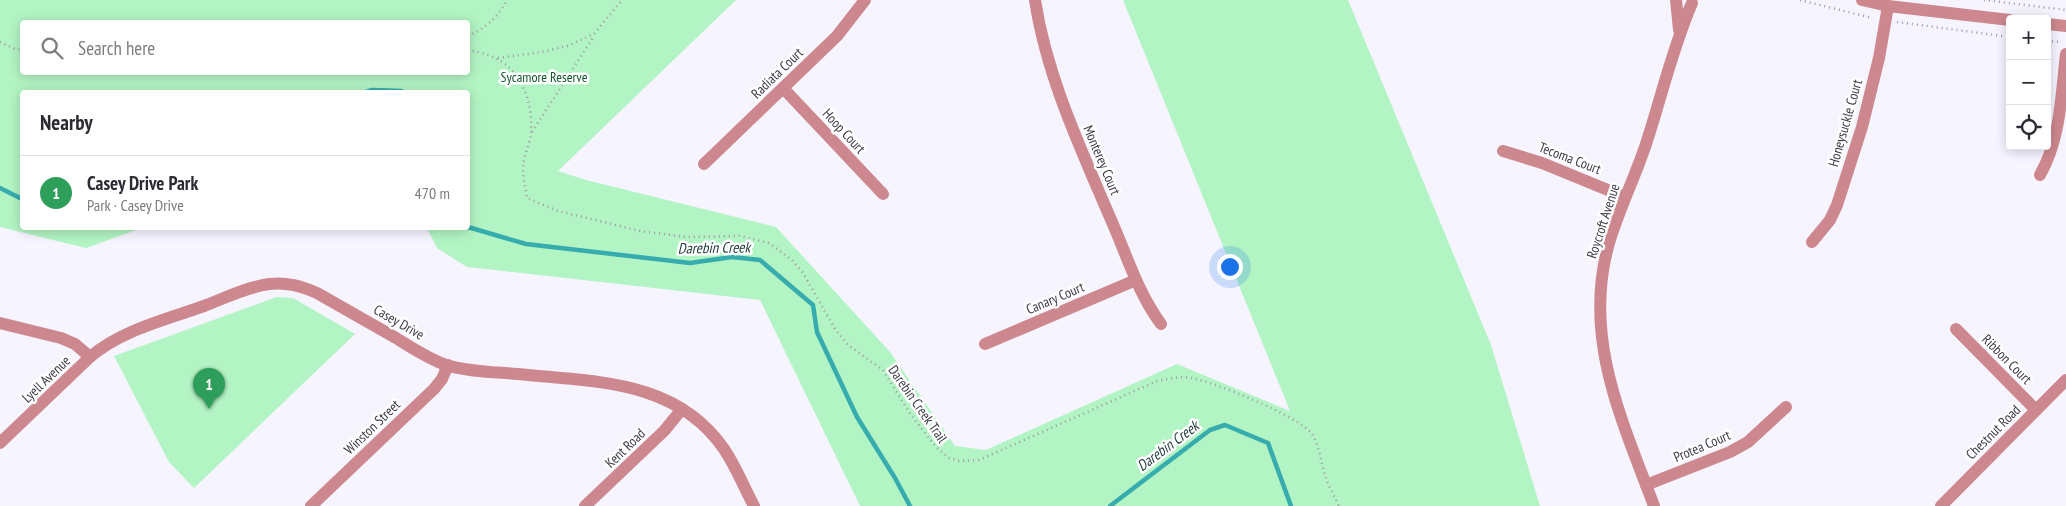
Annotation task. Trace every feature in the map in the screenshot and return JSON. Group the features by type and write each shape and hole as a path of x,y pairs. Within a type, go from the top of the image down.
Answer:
{"street":[{"name":"Radiata Court","path":"704,164 837,36 865,0"},
{"name":"Monterey Court","path":"1034,0 1048,60 1060,99 1136,280 1161,324"},
{"path":"1676,0 1685,4 1693,1"},
{"name":"Roycroft Avenue","path":"1676,0 1679,33"},
{"path":"1862,0 1888,6 2006,20"},
{"name":"Roycroft Avenue","path":"1654,506 1613,392 1606,367 1601,335 1600,292 1609,243 1644,149 1679,33 1693,1"},
{"name":"Honeysuckle Court","path":"1812,242 1830,220 1837,205 1862,127 1888,6"},
{"path":"2051,24 2066,26"},
{"path":"2040,174 2048,160 2057,131 2066,54"},
{"name":"Hoop Court","path":"783,88 883,194"},
{"name":"Tecoma Court","path":"1503,151 1542,162 1625,197"},
{"name":"Canary Court","path":"985,344 1136,280"},
{"name":"Casey Drive","path":"90,357 107,344 125,335 250,289 280,284 301,286 317,292 419,352 448,365 624,386 648,392 682,408 713,436 723,449 754,506"},
{"path":"0,323 61,338 74,344 90,357"},
{"name":"Ribbon Court","path":"1956,329 2036,410"},
{"name":"Lyell Avenue","path":"0,443 90,357"},
{"name":"Winston Street","path":"311,506 434,389 442,379 448,365"},
{"name":"Chestnut Road","path":"1941,506 2066,380"},
{"name":"Protea Court","path":"1646,485 1730,452 1748,442 1786,407"},
{"name":"Kent Road","path":"585,506 664,431 682,408"}],"path":[{"path":"470,35 476,33 500,13 507,0"},
{"path":"531,134 594,34 622,0"},
{"path":"1984,0 2066,10"},
{"path":"496,58 542,52 567,46 594,34"},
{"path":"2051,41 2066,43"},
{"path":"0,42 20,50"},
{"name":"Darebin Creek Trail","path":"470,51 496,58 508,65 524,88 530,109 531,134 523,169 527,198 558,211 640,231 686,237 739,236 762,240 780,250 803,273 835,329 848,345 883,370 911,415 936,447 949,458 959,461 979,460 1157,380 1181,377 1192,378 1251,399 1311,432 1316,442 1326,479 1339,506"}],"green space":[{"name":"Sycamore Reserve","path":"0,0 736,0 558,171 586,180 776,227 890,352 955,446 986,450 1177,364 1290,411 1123,0 1348,0 1491,345 1540,506 860,506 760,300 467,267 437,248 428,230 470,230 470,90 20,90 20,230 136,230 86,248 0,227"},
{"path":"277,297 293,298 355,334 194,488 169,462 114,356"}],"waterway":[{"name":"Darebin Creek","path":"0,188 20,198"},
{"name":"Darebin Creek","path":"470,228 526,244 690,263 732,257 760,260 813,305 817,332 857,417 910,506"},
{"name":"Darebin Creek","path":"1110,506 1210,430 1225,425 1268,443 1291,506"}],"place":[{"name":"Casey Drive Park","path":"209,409"}]}
